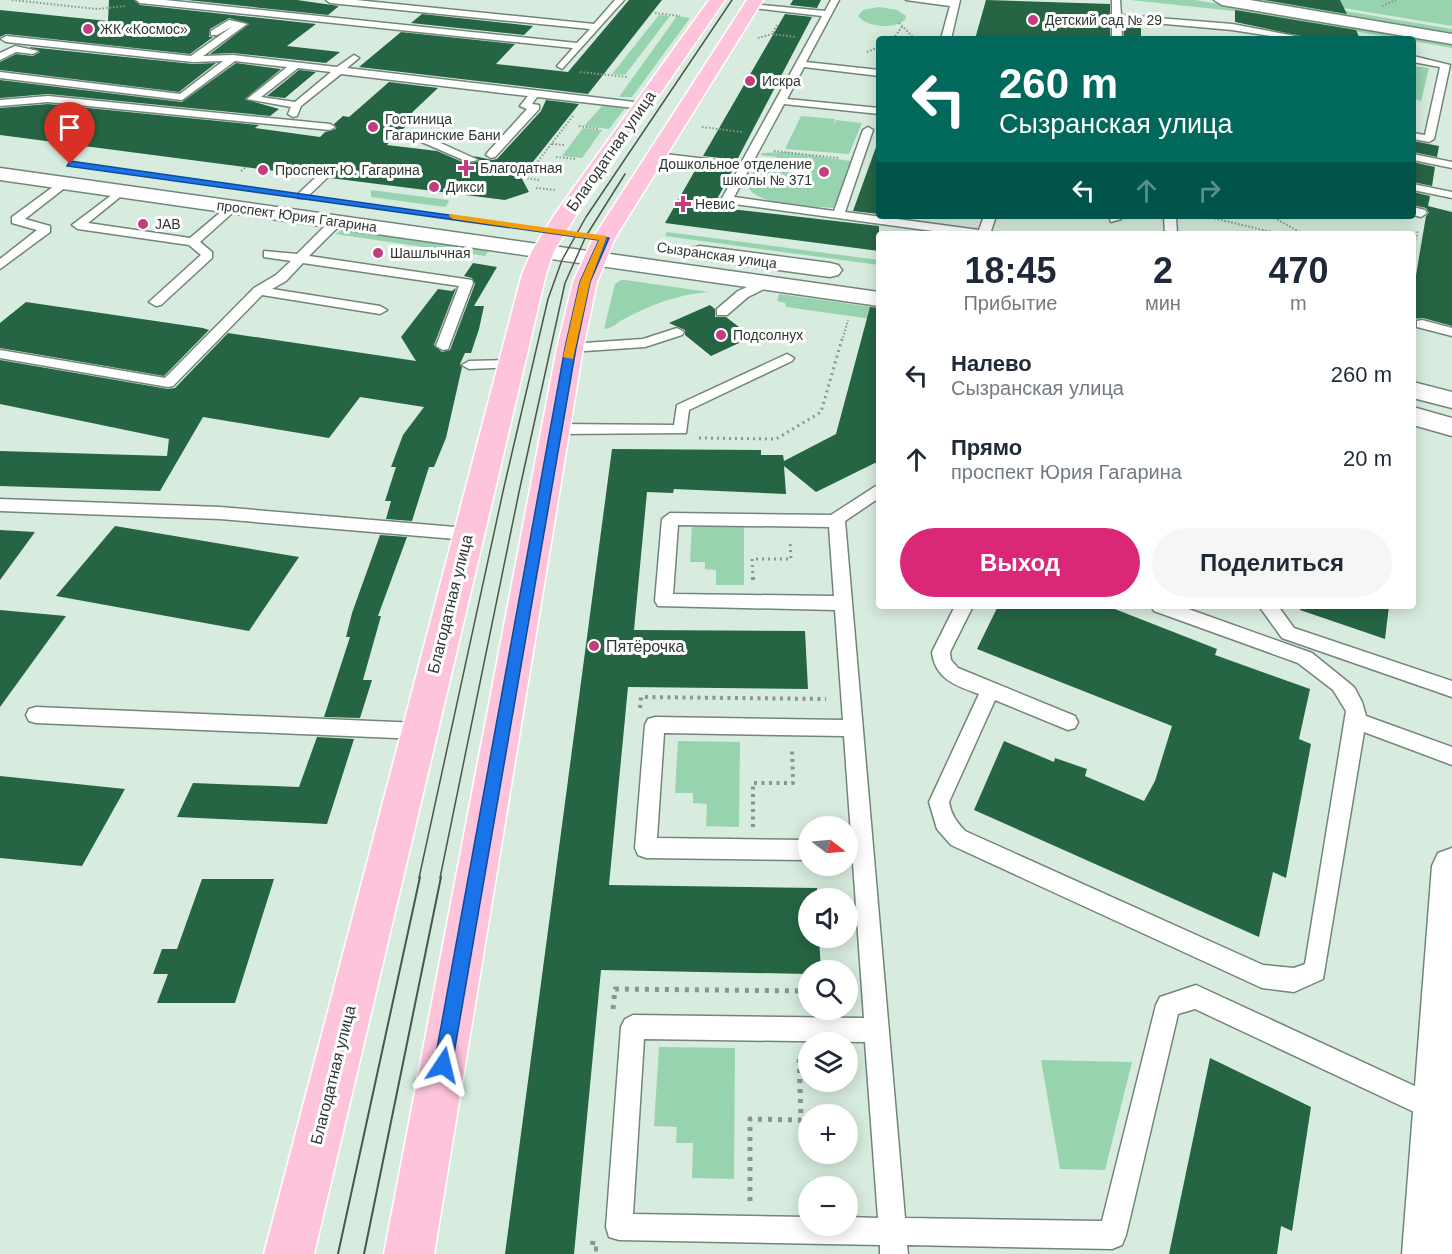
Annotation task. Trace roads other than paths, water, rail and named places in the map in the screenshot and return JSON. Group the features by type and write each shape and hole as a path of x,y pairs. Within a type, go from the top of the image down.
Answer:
{"main road":[{"name":"Благодатная улица","path":"410,1254 570,348 585,282 571,240 643,106 717,0"},
{"name":"Благодатная улица","path":"289,1254 467,534 534,274 656,156 753,3"}],"street":[{"path":"1222,0 1452,39"},
{"path":"0,154 198,181"},
{"name":"проспект Юрия Гагарина","path":"0,174 337,221 571,240"},
{"name":"проспект Юрия Гагарина","path":"279,192 325,199"},
{"name":"Сызранская улица","path":"571,240 856,273"},
{"name":"Сызранская улица","path":"571,240 763,285 876,299"},
{"path":"1416,391 1452,400"},
{"path":"1416,417 1452,427"},
{"path":"1427,1254 1452,878"}],"lane":[{"path":"140,0 579,46"},
{"path":"211,7 222,0"},
{"path":"330,0 596,27"},
{"path":"562,66 620,0"},
{"path":"835,0 727,200 960,231"},
{"path":"910,0 955,2 947,36"},
{"path":"1116,0 1116,36"},
{"path":"331,20 353,2"},
{"path":"753,3 827,14"},
{"path":"482,15 492,6"},
{"path":"400,27 421,9"},
{"path":"1117,17 1246,29 1288,36"},
{"path":"524,40 542,21"},
{"path":"193,59 242,24 229,23 214,33"},
{"path":"0,48 10,39 193,59 233,58 643,106"},
{"path":"0,57 15,49 213,72"},
{"path":"0,75 182,97 233,58"},
{"path":"282,122 295,112 297,105 356,59"},
{"path":"1416,60 1445,65 1429,139 1416,137"},
{"path":"800,64 876,73"},
{"path":"296,65 252,99 297,105"},
{"path":"501,102 511,91"},
{"path":"490,155 535,107 525,106 535,93"},
{"path":"0,103 48,99 141,113 208,113 330,127"},
{"path":"781,101 876,111"},
{"path":"1436,104 1449,107"},
{"path":"838,215 868,130"},
{"path":"397,135 422,134 472,160"},
{"path":"656,156 744,167"},
{"path":"1416,158 1452,165"},
{"path":"302,196 322,177"},
{"path":"0,266 46,229 16,220 66,183"},
{"path":"1416,188 1452,195"},
{"path":"121,191 78,225 194,242 208,255 156,302"},
{"path":"194,242 233,207"},
{"path":"0,354 168,383 259,291 281,278 337,221"},
{"path":"268,254 467,284 443,346"},
{"path":"722,312 743,294 763,285"},
{"path":"259,291 381,310"},
{"path":"1422,324 1452,332"},
{"path":"570,348 645,343 676,332"},
{"path":"556,429 681,430 682,408 787,358"},
{"path":"469,365 512,364"},
{"path":"856,816 853,728 837,518 876,492"},
{"path":"0,505 220,513 467,534"},
{"path":"837,521 670,519 664,601 843,603"},
{"path":"962,609 944,646 941,659 950,673 1068,722"},
{"path":"990,690 939,802 944,821 958,838 1262,976 1279,980 1294,980 1315,971 1357,712 1349,697 1322,670 1305,658 1168,609"},
{"path":"1270,609 1288,633 1452,689"},
{"path":"36,715 419,730"},
{"path":"1356,721 1452,756"},
{"path":"798,850 646,848 655,725 853,728"},
{"path":"858,858 876,1030 893,1243"},
{"path":"876,1030 633,1027 619,1227 749,1229 893,1243 1112,1235 1168,1005 1196,997 1436,1109"}],"tram line":[{"path":"419,878 504,487 548,299 562,260 586,217 732,0"},
{"path":"440,878 519,492 565,283 586,236 625,174"},
{"path":"338,1254 420,877"},
{"path":"364,1254 441,877"}],"place":[{"name":"Детский сад № 29","path":"1033,20"},
{"name":"ЖК «Космос»","path":"88,29"},
{"name":"Искра","path":"750,81"},
{"name":"Гостиница Гагаринские Бани","path":"373,127"},
{"name":"Благодатная","path":"466,168"},
{"name":"Проспект Ю. Гагарина","path":"263,170"},
{"name":"Дошкольное отделение школы № 371","path":"824,172"},
{"name":"Дикси","path":"434,187"},
{"name":"Невис","path":"683,204"},
{"name":"JAB","path":"143,224"},
{"name":"Шашлычная","path":"378,253"},
{"name":"Подсолнух","path":"721,335"},
{"name":"Пятёрочка","path":"594,646"}]}
